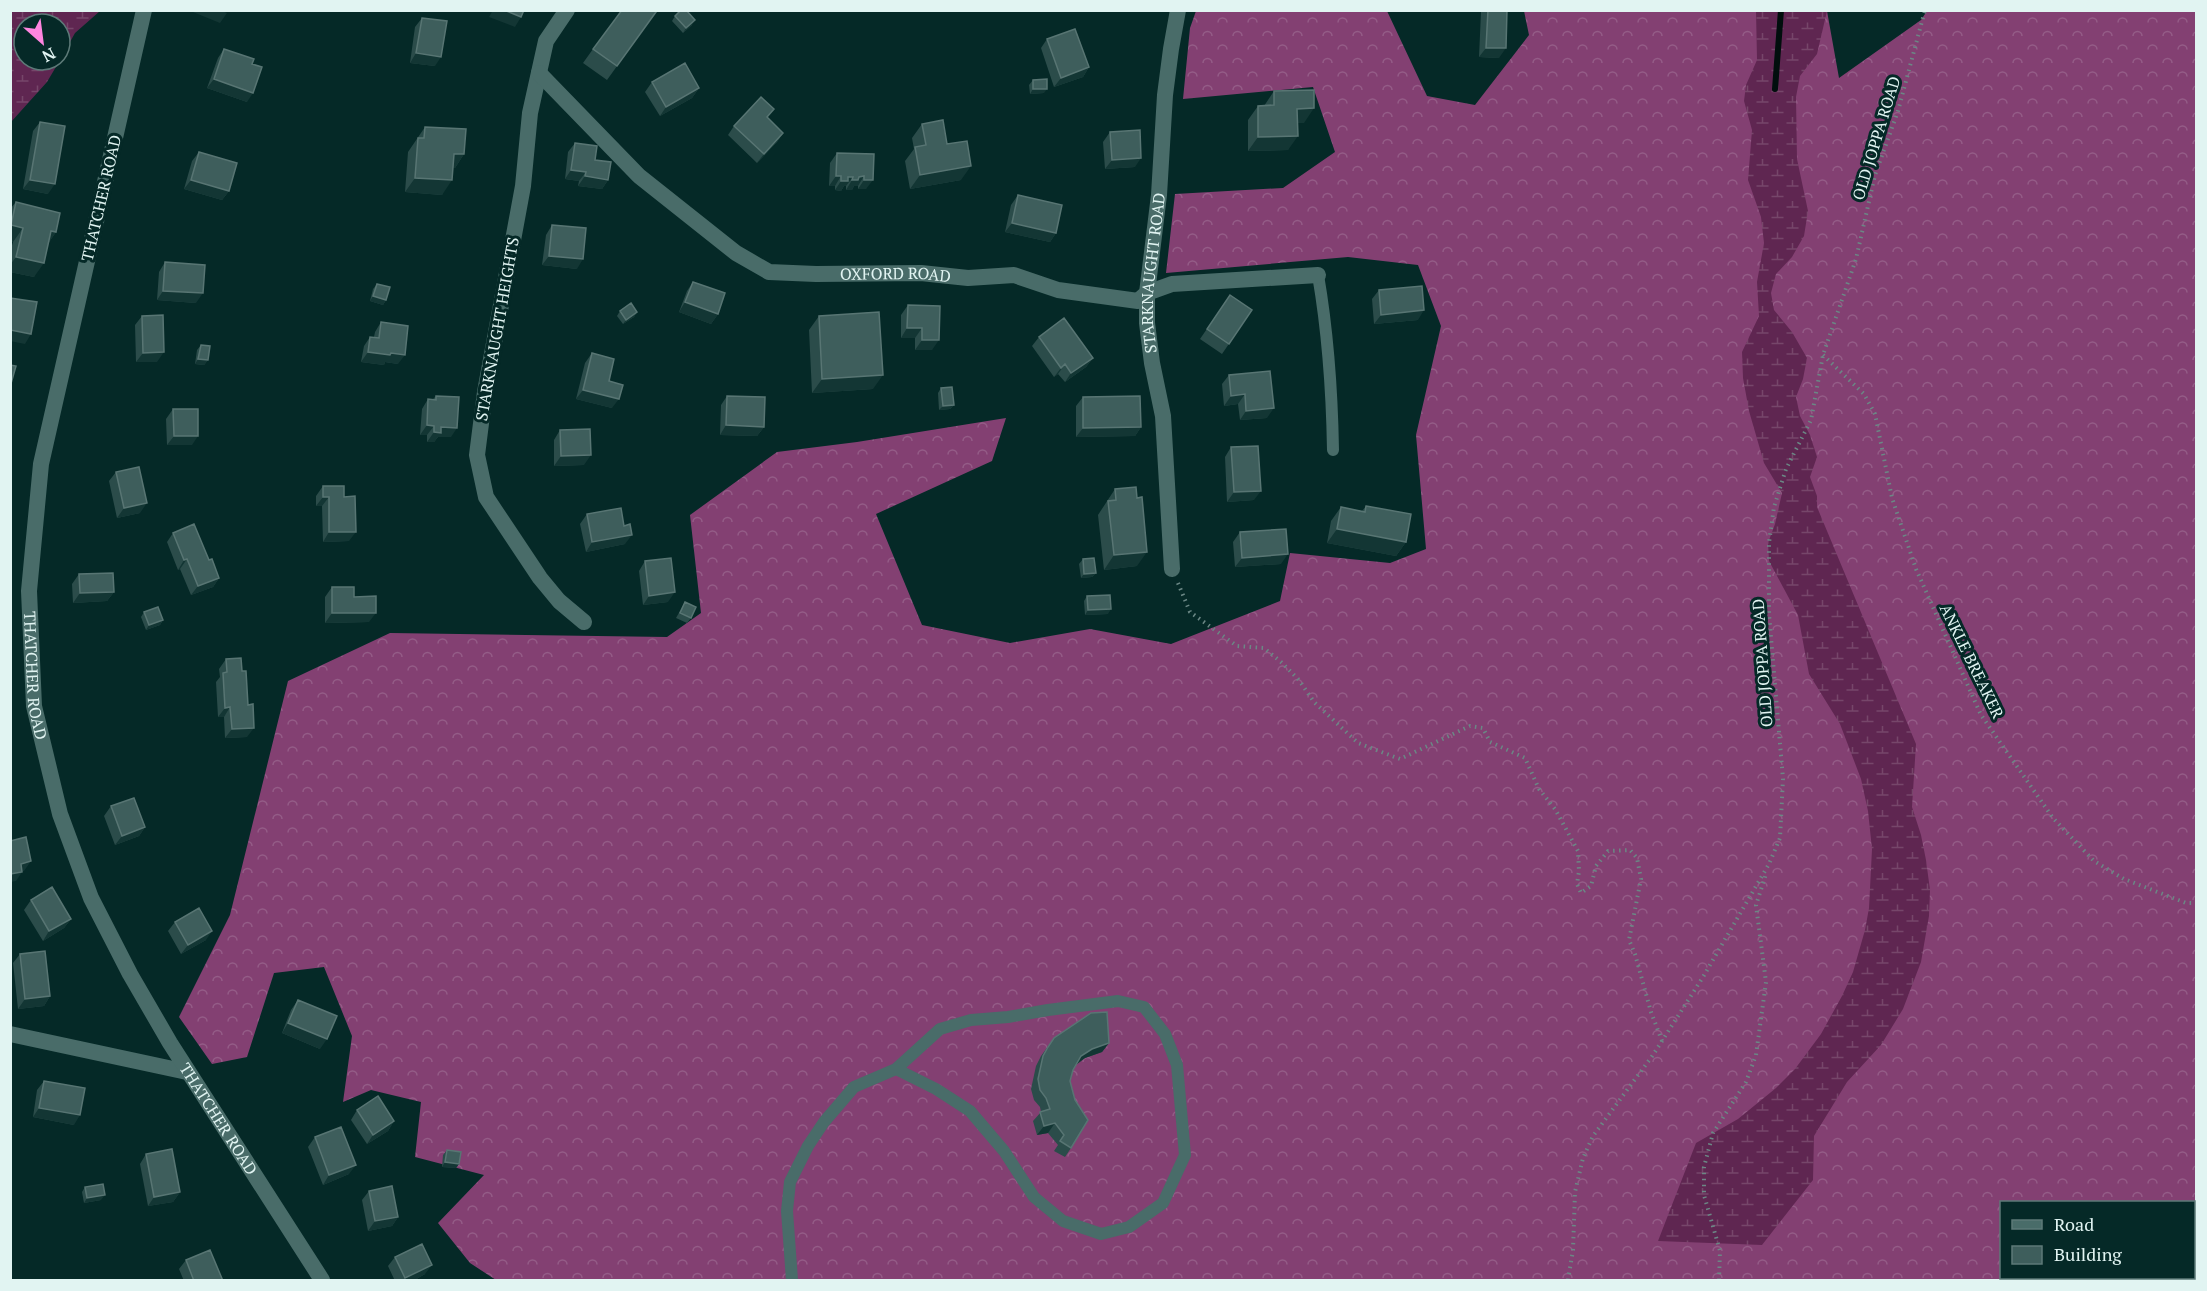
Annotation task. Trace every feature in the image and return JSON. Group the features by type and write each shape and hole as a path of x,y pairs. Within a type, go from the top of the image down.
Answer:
{"street":[{"name":"THATCHER ROAD","path":"144,10 41,464 29,591 34,706 46,765 60,814 87,888 130,974 187,1072 322,1281"},
{"name":"STARKNAUGHT HEIGHTS","path":"567,10 546,41 530,113 523,186 485,392 477,455 486,496 540,578 559,601 584,622"},
{"name":"STARKNAUGHT ROAD","path":"1172,569 1163,416 1152,363 1147,293 1159,195 1165,95 1178,10"},
{"name":"OXFORD ROAD","path":"539,73 639,176 736,253 769,272 921,273 968,278 1014,275 1059,290 1138,301 1147,293 1172,284 1318,275"},
{"path":"10,1034 187,1072"}],"lane":[{"path":"1318,275 1326,323 1332,388 1333,450"},
{"path":"792,1281 787,1211 790,1182 804,1155 824,1122 854,1087 896,1069 940,1029 971,1020 1118,1001 1144,1007 1165,1034 1177,1065 1185,1155 1163,1203 1129,1227 1101,1234 1063,1221 1034,1197 1004,1151 970,1111 936,1089 896,1069"}],"path":[{"name":"OLD JOPPA ROAD","path":"1568,1281 1573,1250 1575,1192 1583,1158 1593,1136 1662,1042 1769,864 1780,838 1783,779 1769,614 1769,543 1774,507 1786,469 1811,420 1823,355 1857,259 1875,175 1898,111 1925,10"},
{"name":"ANKLE BREAKER","path":"1823,355 1864,394 1875,414 1892,498 1916,569 1982,716 2054,818 2094,861 2124,879 2186,903 2196,903"},
{"path":"1172,569 1190,612 1237,646 1264,648 1299,680 1314,702 1358,744 1400,759 1470,726 1483,728 1490,742 1525,758 1539,789 1555,808 1578,851 1577,884 1581,893 1591,886 1596,866 1608,851 1630,850 1637,858 1641,879 1629,940 1662,1042"},
{"path":"1719,1281 1720,1251 1704,1195 1704,1167 1713,1133 1746,1082 1756,1055 1766,982 1756,904 1769,864"}],"green space":[{"path":"11,10 100,11 72,38 72,12 12,12 12,72 53,72 47,82 11,122"},
{"path":"1196,11 1387,11 1427,96 1475,105 1529,35 1524,11 1827,11 1839,78 1921,20 1927,11 2196,11 2196,1280 496,1280 470,1263 438,1223 484,1175 415,1157 421,1102 371,1090 343,1102 352,1036 324,967 274,973 247,1057 212,1064 179,1017 230,915 288,681 390,633 667,637 701,613 690,515 777,452 857,442 1006,418 992,461 876,514 922,625 1010,643 1090,629 1171,644 1280,601 1290,553 1390,563 1426,549 1416,435 1441,326 1418,265 1348,257 1166,273 1175,194 1283,188 1335,152 1313,87 1183,99 1190,28"},
{"path":"1756,11 1827,11 1817,54 1800,76 1796,97 1797,159 1808,211 1804,236 1792,257 1776,274 1771,293 1774,310 1792,332 1807,358 1803,379 1796,397 1800,416 1810,435 1817,457 1810,477 1817,496 1817,507 1916,744 1912,807 1921,835 1930,890 1929,916 1921,962 1903,1009 1881,1045 1847,1082 1814,1136 1813,1180 1762,1245 1658,1241 1696,1143 1738,1119 1795,1069 1821,1034 1842,996 1853,972 1865,930 1869,908 1872,849 1868,811 1861,779 1840,724 1809,674 1798,615 1769,561 1768,543 1782,493 1764,463 1749,411 1743,378 1742,352 1759,316 1757,282 1764,243 1761,217 1748,180 1752,130 1744,101 1746,85 1757,60"}],"building":[{"path":"504,10 524,10 521,17"},
{"path":"622,10 654,10 656,12 617,66 593,49"},
{"path":"681,10 686,10 695,20 686,28 675,16"},
{"path":"1488,10 1507,10 1506,48 1486,48"},
{"path":"422,18 447,21 441,57 416,53"},
{"path":"1075,29 1089,67 1061,78 1047,39"},
{"path":"224,49 254,59 252,64 262,67 253,93 214,79"},
{"path":"685,63 699,88 666,107 652,82"},
{"path":"1047,79 1047,89 1033,89 1033,80"},
{"path":"1314,90 1314,108 1297,109 1298,136 1258,137 1258,106 1274,105 1274,91"},
{"path":"761,97 774,109 767,117 783,133 764,154 734,126"},
{"path":"943,120 947,144 967,141 971,166 920,175 915,147 926,145 922,124"},
{"path":"40,122 65,126 55,184 30,180"},
{"path":"425,127 466,129 464,154 454,154 452,180 415,178 418,138 424,138"},
{"path":"1140,130 1141,158 1112,160 1110,132"},
{"path":"575,143 597,146 595,160 611,162 608,180 585,176 586,172 571,170"},
{"path":"199,152 237,163 229,191 191,180"},
{"path":"837,153 874,154 873,180 864,180 864,176 859,177 858,180 848,177 848,181 841,181 841,176 836,176"},
{"path":"1018,195 1062,205 1056,233 1012,223"},
{"path":"16,202 60,213 56,232 51,231 44,263 16,257 23,228 11,225"},
{"path":"552,225 586,228 583,259 549,256"},
{"path":"165,262 205,265 203,293 163,291"},
{"path":"693,282 725,293 718,314 685,302"},
{"path":"377,284 390,287 386,300 373,296"},
{"path":"1422,286 1424,310 1381,315 1379,290"},
{"path":"1230,295 1252,310 1229,344 1207,329"},
{"path":"10,298 37,302 31,334 10,330"},
{"path":"631,303 637,312 626,320 620,311"},
{"path":"908,305 940,306 939,340 922,340 922,328 907,328"},
{"path":"879,312 883,375 822,379 819,316"},
{"path":"163,315 164,352 143,353 142,316"},
{"path":"1064,318 1093,358 1071,373 1065,364 1061,368 1039,337"},
{"path":"381,322 408,326 405,355 368,352 370,337 379,338"},
{"path":"201,345 210,346 208,360 198,359"},
{"path":"592,353 614,359 609,381 623,385 619,399 583,390"},
{"path":"10,365 16,366 10,387"},
{"path":"1270,371 1274,408 1246,411 1245,394 1231,396 1229,375"},
{"path":"952,387 954,405 943,406 941,388"},
{"path":"436,396 459,397 457,428 441,427 441,433 434,432 434,426 427,425 428,399 436,400"},
{"path":"727,396 765,397 764,427 726,425"},
{"path":"1140,396 1141,427 1083,428 1083,397"},
{"path":"173,409 198,409 198,436 174,436"},
{"path":"590,429 591,455 561,456 560,430"},
{"path":"1258,446 1261,491 1234,492 1231,447"},
{"path":"139,467 147,503 124,508 116,472"},
{"path":"323,486 344,486 344,497 355,496 356,532 329,532 329,497 323,497"},
{"path":"1136,487 1137,498 1142,497 1147,552 1114,555 1108,501 1116,500 1115,489"},
{"path":"1366,506 1411,514 1406,542 1337,529 1341,507 1365,512"},
{"path":"621,508 624,526 630,524 632,535 592,542 587,514"},
{"path":"194,524 219,578 198,586 173,533"},
{"path":"1286,529 1288,554 1242,558 1240,532"},
{"path":"671,558 675,592 649,596 645,561"},
{"path":"1094,558 1096,573 1084,574 1083,559"},
{"path":"113,573 114,592 80,593 79,574"},
{"path":"332,587 354,587 354,597 376,596 376,613 332,613"},
{"path":"1110,595 1111,609 1088,610 1087,596"},
{"path":"685,602 696,607 691,618 680,613"},
{"path":"158,607 163,620 149,625 144,612"},
{"path":"241,658 242,671 246,671 248,705 253,704 254,728 232,729 230,707 225,708 223,673 227,672 226,659"},
{"path":"134,798 145,827 122,836 111,806"},
{"path":"26,837 31,861 21,864 22,872 10,874 10,841"},
{"path":"52,887 71,919 49,931 31,900"},
{"path":"199,908 212,931 188,945 175,922"},
{"path":"45,951 50,996 25,999 20,954"},
{"path":"298,1000 337,1016 327,1039 288,1023"},
{"path":"1107,1012 1109,1043 1081,1056 1070,1081 1075,1100 1088,1120 1071,1148 1060,1141 1064,1135 1055,1123 1044,1126 1040,1112 1050,1109 1040,1090 1038,1079 1043,1056 1054,1038 1091,1013"},
{"path":"44,1081 85,1088 80,1115 39,1108"},
{"path":"378,1096 394,1121 373,1135 357,1110"},
{"path":"341,1127 356,1165 329,1175 315,1137"},
{"path":"172,1149 180,1192 154,1197 146,1154"},
{"path":"447,1150 461,1152 459,1164 445,1162"},
{"path":"103,1184 105,1195 87,1198 85,1187"},
{"path":"392,1186 398,1217 375,1221 369,1191"},
{"path":"422,1244 432,1265 405,1278 395,1257"},
{"path":"210,1250 223,1281 194,1281 186,1260"}],"waterway":[{"path":"1775,89 1781,10"}]}
